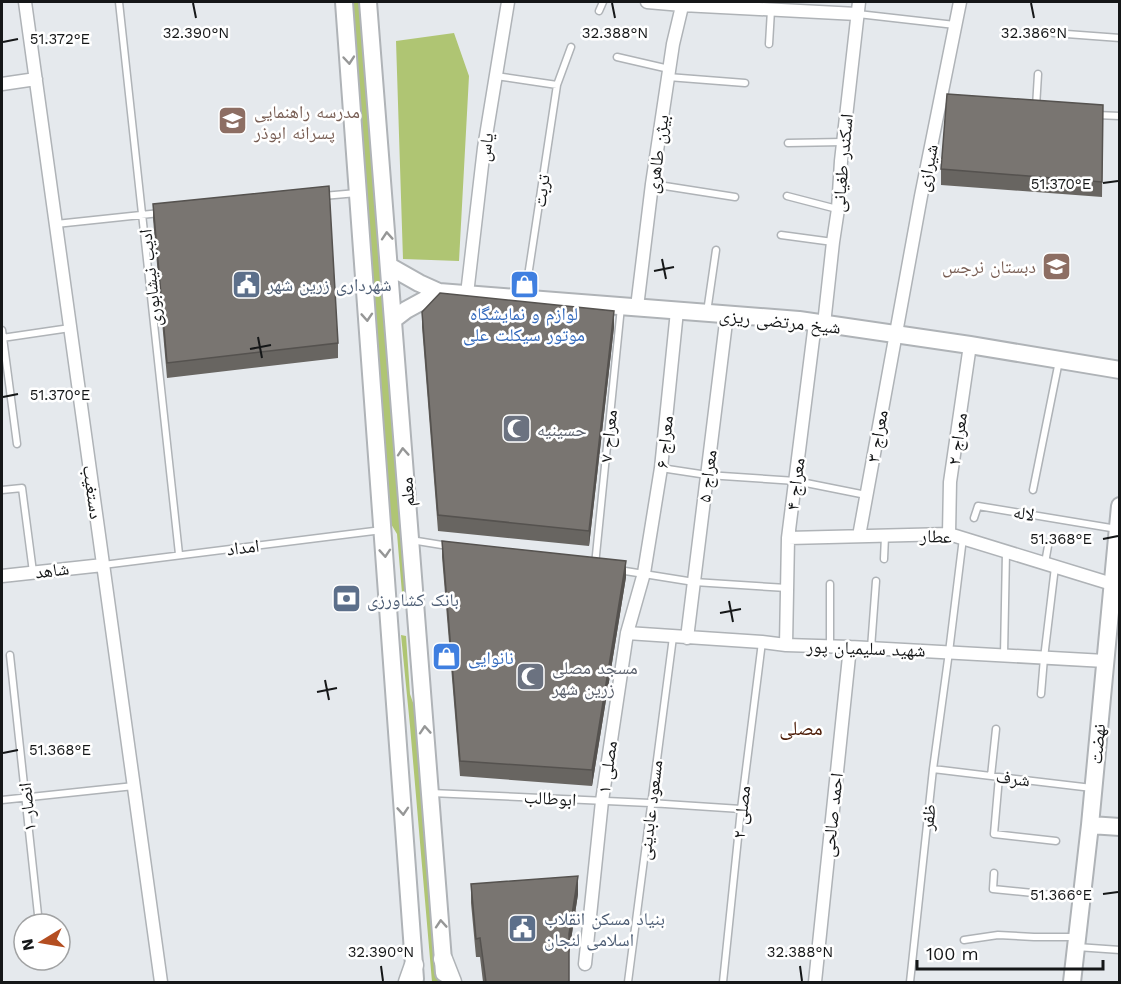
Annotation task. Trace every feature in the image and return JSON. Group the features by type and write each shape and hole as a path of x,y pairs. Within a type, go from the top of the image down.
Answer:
{"main road":[{"name":"معلم","path":"344,2 415,974"},
{"name":"معلم","path":"368,2 445,982"},
{"name":"شیخ مرتضی ریزی","path":"389,266 419,284 439,292 820,323 1119,370"},
{"path":"393,320 439,292"},
{"name":"نهضت","path":"1072,982 1090,825 1105,661 1114,615 1112,584 1119,506"},
{"path":"389,612 416,609"},
{"path":"1090,825 1119,826"},
{"path":"443,959 452,982"},
{"path":"408,982 415,974"}],"street":[{"name":"دستغیب","path":"25,2 161,982"},
{"name":"یاس","path":"467,294 484,148 508,2"},
{"path":"647,2 771,9 858,8"},
{"name":"شیرازی","path":"895,335 945,104 960,2"},
{"name":"بیژن طاهری","path":"629,307 652,184 673,44 683,3"},
{"name":"اسکندر طغیانی","path":"820,323 838,209 858,8"},
{"path":"2,84 36,79"},
{"name":"معراج ۶","path":"644,573 661,468 677,310"},
{"name":"معراج ۵","path":"687,638 727,315"},
{"name":"معراج ۴","path":"786,645 788,538 820,323"},
{"name":"معراج ۳","path":"859,536 895,335"},
{"name":"معراج ۲","path":"949,534 951,482 970,345"},
{"name":"عطار","path":"788,538 949,534 1112,584"},
{"name":"شاهد","path":"2,576 103,565"},
{"name":"مصلی ۱","path":"585,964 602,801 627,633 644,573"},
{"name":"شهید سلیمیان پور","path":"627,633 786,645 850,646 1105,661"},
{"name":"احمد صالحی","path":"815,982 850,646"}],"lane":[{"name":"ادیب نیشابوری","path":"120,2 179,554"},
{"path":"599,11 603,2"},
{"path":"858,8 956,25"},
{"path":"769,44 771,9"},
{"path":"1053,33 1119,38"},
{"name":"تربت","path":"525,298 556,85 571,47"},
{"path":"617,57 669,73 745,83"},
{"path":"1036,111 1038,74"},
{"path":"496,76 556,85"},
{"path":"1025,110 1048,112"},
{"path":"1084,114 1119,116"},
{"path":"788,143 843,142"},
{"path":"652,184 735,197"},
{"path":"310,197 358,193"},
{"path":"787,196 838,209"},
{"path":"56,224 167,212"},
{"path":"781,235 833,242"},
{"path":"707,313 716,250"},
{"name":"معراح ۷","path":"595,567 629,307"},
{"path":"2,338 70,328"},
{"path":"2,330 16,444"},
{"path":"1033,490 1059,360"},
{"path":"661,468 707,475 795,481 866,495"},
{"path":"2,490 22,488 33,573"},
{"name":"لاله","path":"974,518 978,506 1117,529"},
{"name":"امداد","path":"103,565 383,530"},
{"path":"884,559 885,536"},
{"name":"ظفر","path":"910,982 933,769 963,538"},
{"path":"410,540 456,547"},
{"path":"1041,694 1050,565 1048,546"},
{"path":"1004,655 1006,551"},
{"path":"583,565 604,568"},
{"path":"615,569 694,582 787,588"},
{"path":"871,648 876,581"},
{"path":"830,584 830,646"},
{"name":"مسعود عابدینی","path":"628,982 673,637"},
{"name":"مصلی ۲","path":"723,982 741,809 762,642"},
{"name":"انصار ۱","path":"10,655 38,912"},
{"path":"991,776 996,729"},
{"name":"شرف","path":"933,769 1093,788"},
{"path":"999,777 994,834 1056,841"},
{"path":"2,800 134,786"},
{"name":"ابوطالب","path":"430,793 741,809"},
{"path":"994,873 993,888 1082,898"},
{"path":"964,940 998,935 1034,937 1119,950"}],"green space":[{"path":"351,2 359,2 408,604 403,605 397,534 391,524"},
{"path":"454,33 469,76 459,261 403,259 396,41"},
{"path":"401,635 406,636 410,694 418,717 441,982 432,982"}],"building":[{"path":"947,94 1103,105 1102,182 941,169"},
{"name":"شهرداری زرین شهر","path":"329,186 338,343 167,363 153,204"},
{"name":"حسینیه","path":"440,293 614,311 589,531 438,515 422,312"},
{"name":"مسجد مصلی زرین شهر","path":"442,541 626,561 592,770 460,761"},
{"path":"578,876 569,934 569,982 486,982 480,938 476,939 471,884"}],"place":[{"name":"مدرسه راهنمایی پسرانه ابوذر","path":"233,121"},
{"name":"دبستان نرجس","path":"1057,266"},
{"name":"شهرداری زرین شهر","path":"246,284"},
{"name":"لوازم و نمایشگاه موتور سیکلت علی","path":"524,284"},
{"name":"حسینیه","path":"516,429"},
{"name":"بانک کشاورزی","path":"346,599"},
{"name":"نانوایی","path":"447,657"},
{"name":"مسجد مصلی زرین شهر","path":"531,677"},
{"name":"بنیاد مسکن انقلاب اسلامی لنجان","path":"523,928"}],"district":[{"name":"مصلی","path":"801,728"}]}
